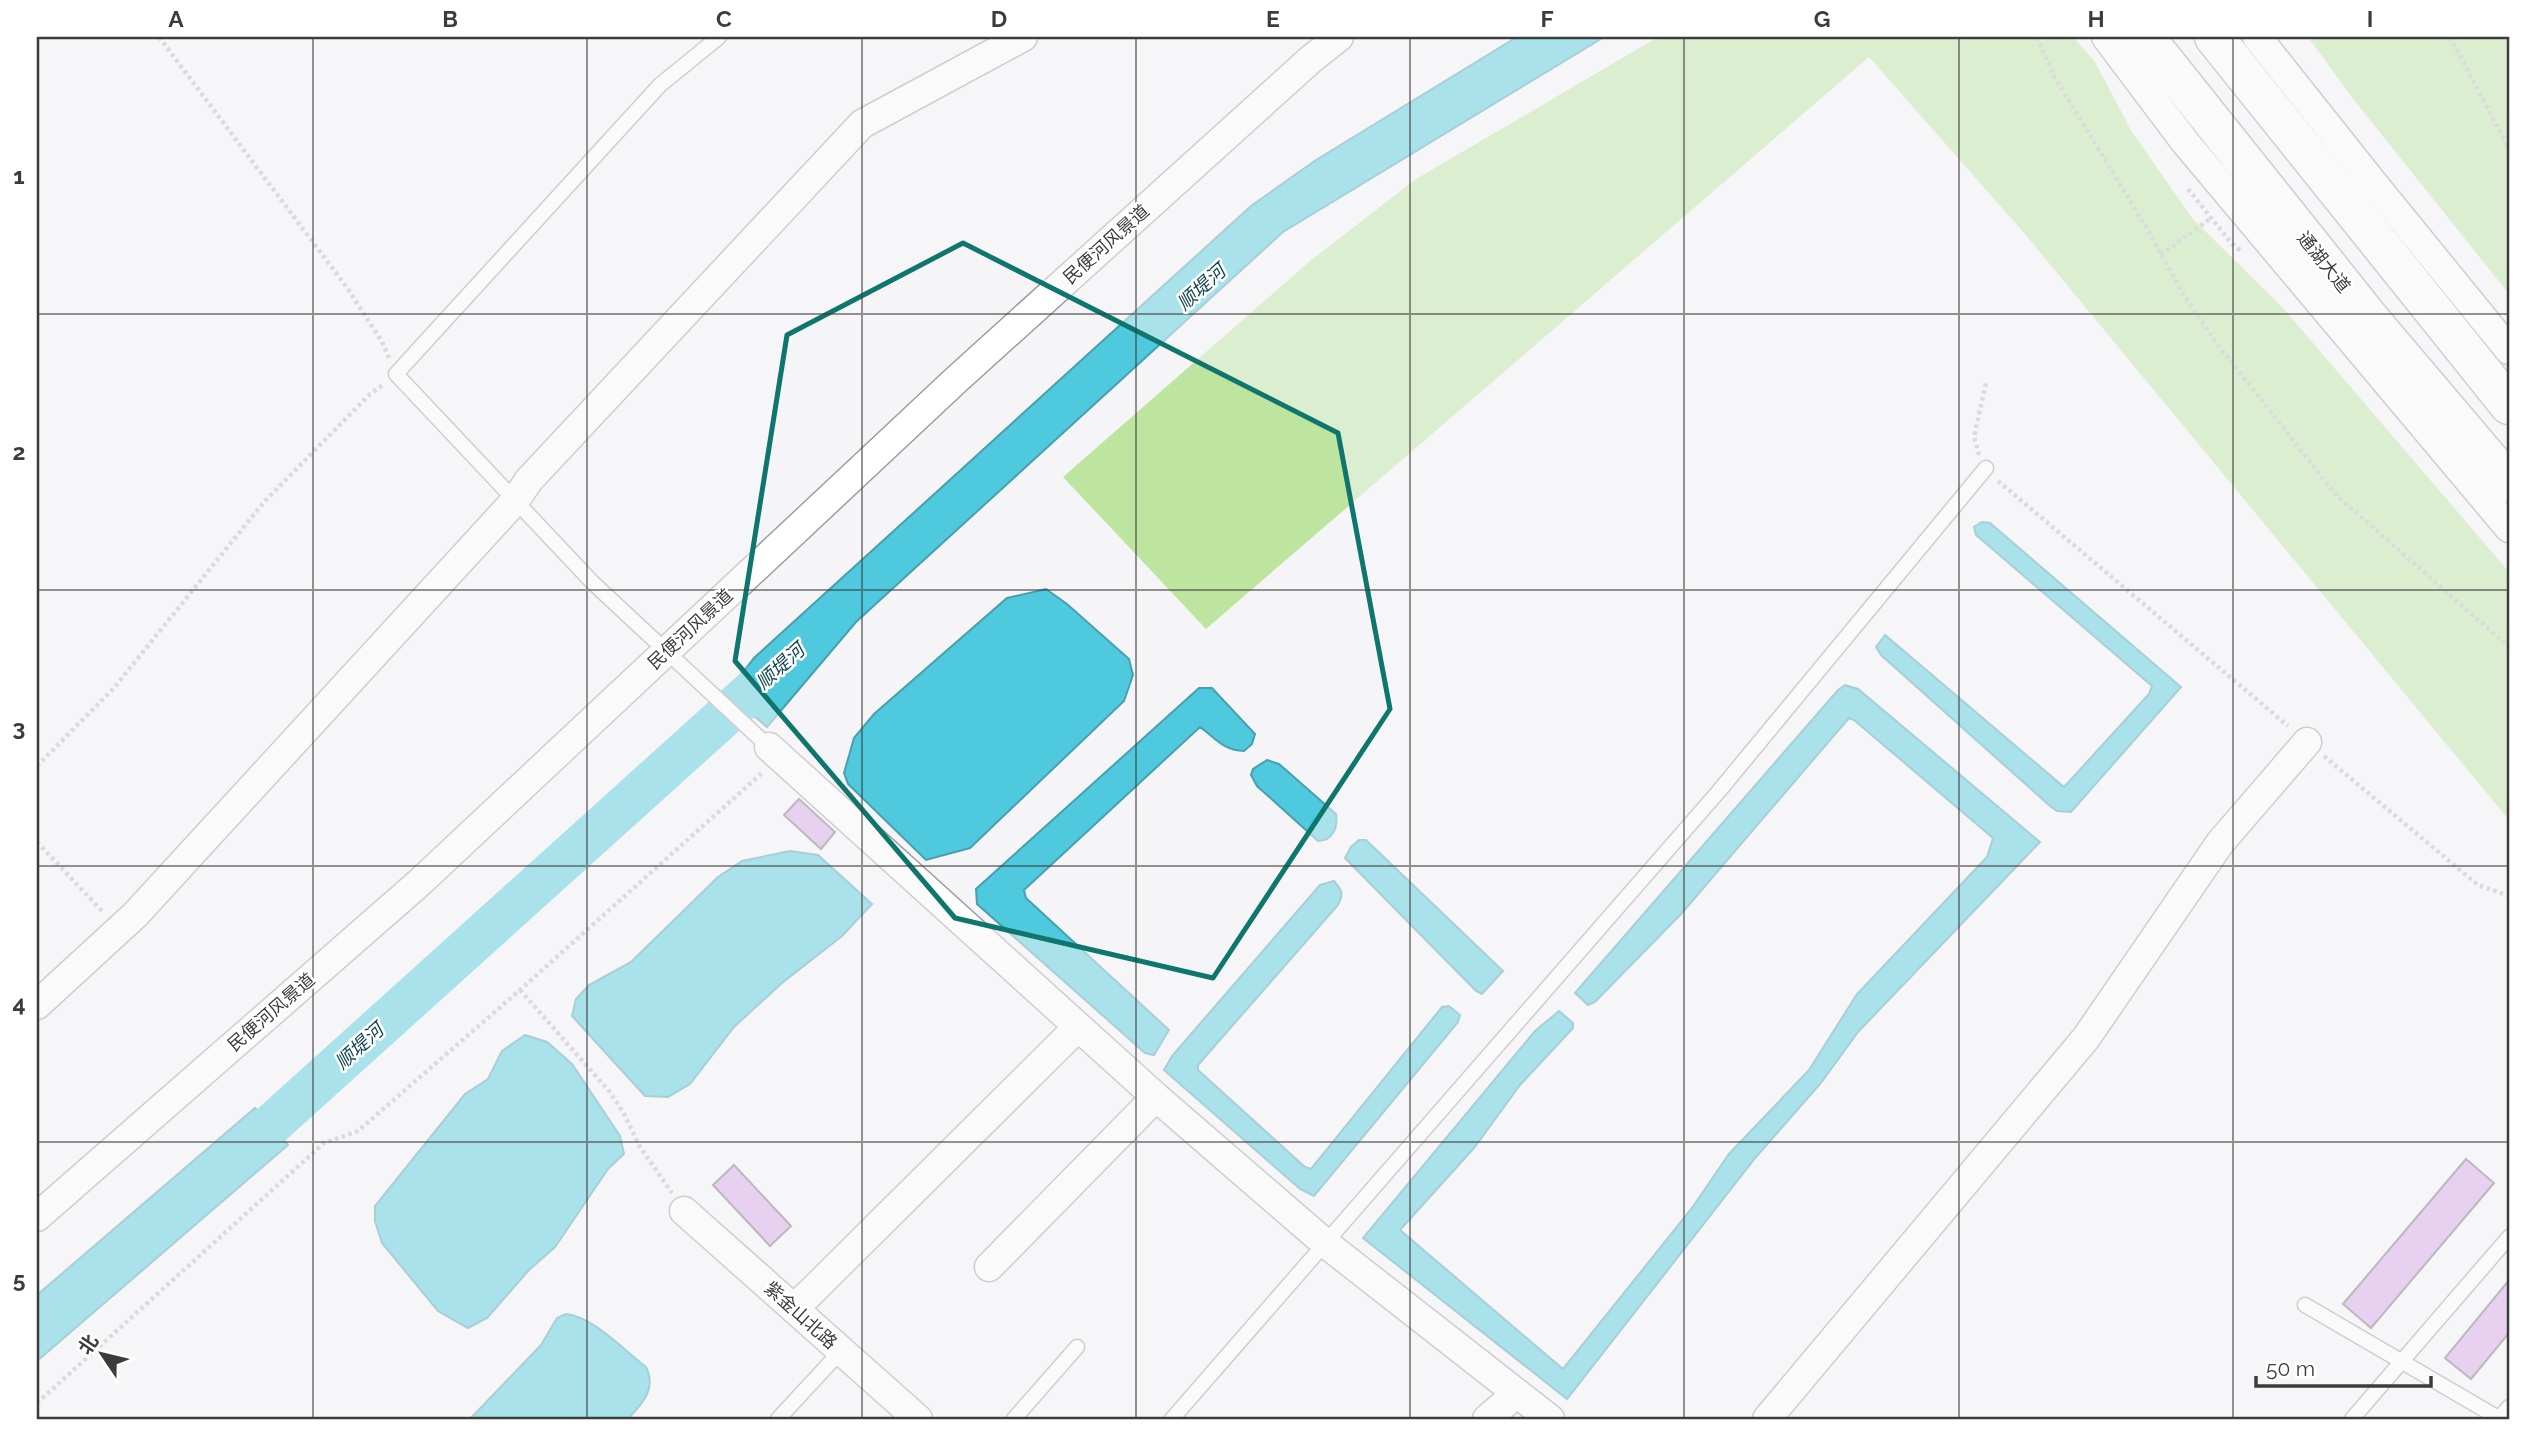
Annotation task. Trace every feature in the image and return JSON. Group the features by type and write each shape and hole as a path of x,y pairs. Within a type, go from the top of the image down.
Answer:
{"main road":[{"name":"通湖大道","path":"2145,37 2370,319 2509,483"},
{"path":"2214,37 2509,405"}],"street":[{"path":"37,1005 145,905 514,502 529,480 862,124 1023,37"},
{"name":"民便河风景道","path":"37,1217 419,883 672,657 966,371 1310,60 1339,37"},
{"path":"2106,37 2202,162 2509,528"},
{"path":"2258,37 2509,350"},
{"path":"1768,1419 2086,1038 2220,844 2307,742"},
{"path":"774,752 1156,1097 1325,1243 1550,1419"},
{"path":"794,1310 1079,1027"},
{"path":"989,1266 1156,1097"},
{"name":"紫金山北路","path":"684,1211 918,1419"},
{"path":"1487,1419 1517,1393"}],"lane":[{"path":"719,37 660,85 396,374 592,582 774,752"},
{"path":"1172,1419 1719,790 1986,468"},
{"path":"2352,1419 2509,1237"},
{"path":"2305,1305 2500,1419 2509,1407"},
{"path":"1014,1419 1077,1348"},
{"path":"778,1419 841,1351"}],"path":[{"path":"37,766 113,689 264,502 370,394 396,374 382,342 348,289 159,37"},
{"path":"2037,37 2054,76 2183,294 2215,341 2335,494 2509,647"},
{"path":"2450,37 2509,149"},
{"path":"2161,255 2211,218"},
{"path":"1986,383 1974,437 1980,460 1991,475 2477,885 2509,896"},
{"path":"37,1403 324,1143 358,1131 520,990 774,752"},
{"path":"37,842 120,929"},
{"path":"520,990 609,1091 640,1147 684,1211"}],"highlighted area":[{"path":"963,243 1338,433 1390,709 1213,978 955,918 735,661 787,335"}],"green space":[{"path":"1658,37 2073,37 2095,62 2132,132 2193,219 2283,308 2509,572 2509,820 2024,233 1869,57 1206,629 1063,477 1310,261 1416,179"},
{"path":"2308,37 2509,37 2509,294 2354,100"}],"water":[{"path":"1517,37 1604,37 1283,232 856,622 767,727 730,695 734,684 754,658 1251,206 1316,160"},
{"path":"1982,522 1990,523 2181,687 2071,812 2057,811 2050,806 1881,655 1876,647 1885,635 2064,787 2149,694 2152,686 1976,535 1974,527"},
{"path":"1046,589 1129,659 1133,675 1124,701 970,848 926,860 848,784 844,773 854,738 874,714 1007,598"},
{"path":"1845,685 1858,689 2040,842 1858,1032 1821,1083 1756,1157 1567,1399 1363,1238 1535,1031 1559,1011 1573,1023 1573,1028 1520,1085 1474,1148 1400,1230 1563,1369 1692,1208 1729,1154 1809,1070 1857,994 1987,857 1993,838 1849,718 1682,913 1595,1002 1588,1005 1575,993"},
{"path":"1199,688 1212,688 1255,734 1252,744 1244,751 1231,749 1200,727 1024,890 1026,898 1169,1030 1154,1055 1145,1053 977,904 976,889"},
{"path":"1267,760 1279,764 1336,814 1336,824 1331,836 1318,841 1257,786 1251,775 1253,769"},
{"path":"1359,840 1366,840 1503,971 1482,994 1345,858"},
{"path":"790,851 818,855 872,904 842,936 782,983 734,1027 690,1084 668,1097 645,1096 572,1016 576,999 589,985 631,962 718,877 742,861"},
{"path":"1334,881 1341,892 1338,905 1198,1065 1198,1070 1305,1167 1311,1169 1442,1007 1449,1006 1460,1015 1458,1022 1314,1196 1300,1189 1164,1070 1172,1056 1320,885"},
{"path":"525,1035 547,1042 572,1064 620,1136 624,1154 608,1169 555,1247 529,1270 487,1318 468,1328 438,1311 382,1243 375,1221 375,1206 465,1094 488,1079 502,1051"},
{"path":"255,1108 288,1145 37,1361 37,1295"},
{"path":"566,1314 597,1327 646,1367 649,1389 643,1402 628,1419 470,1419 541,1345 557,1318"}],"building":[{"path":"799,799 835,832 821,849 784,815"},
{"path":"2466,1159 2494,1183 2371,1328 2343,1304"},
{"path":"734,1165 791,1226 770,1246 713,1185"},
{"path":"2509,1280 2509,1333 2471,1379 2445,1358"}],"waterway":[{"name":"顺堤河","path":"230,1162 782,664"}]}
